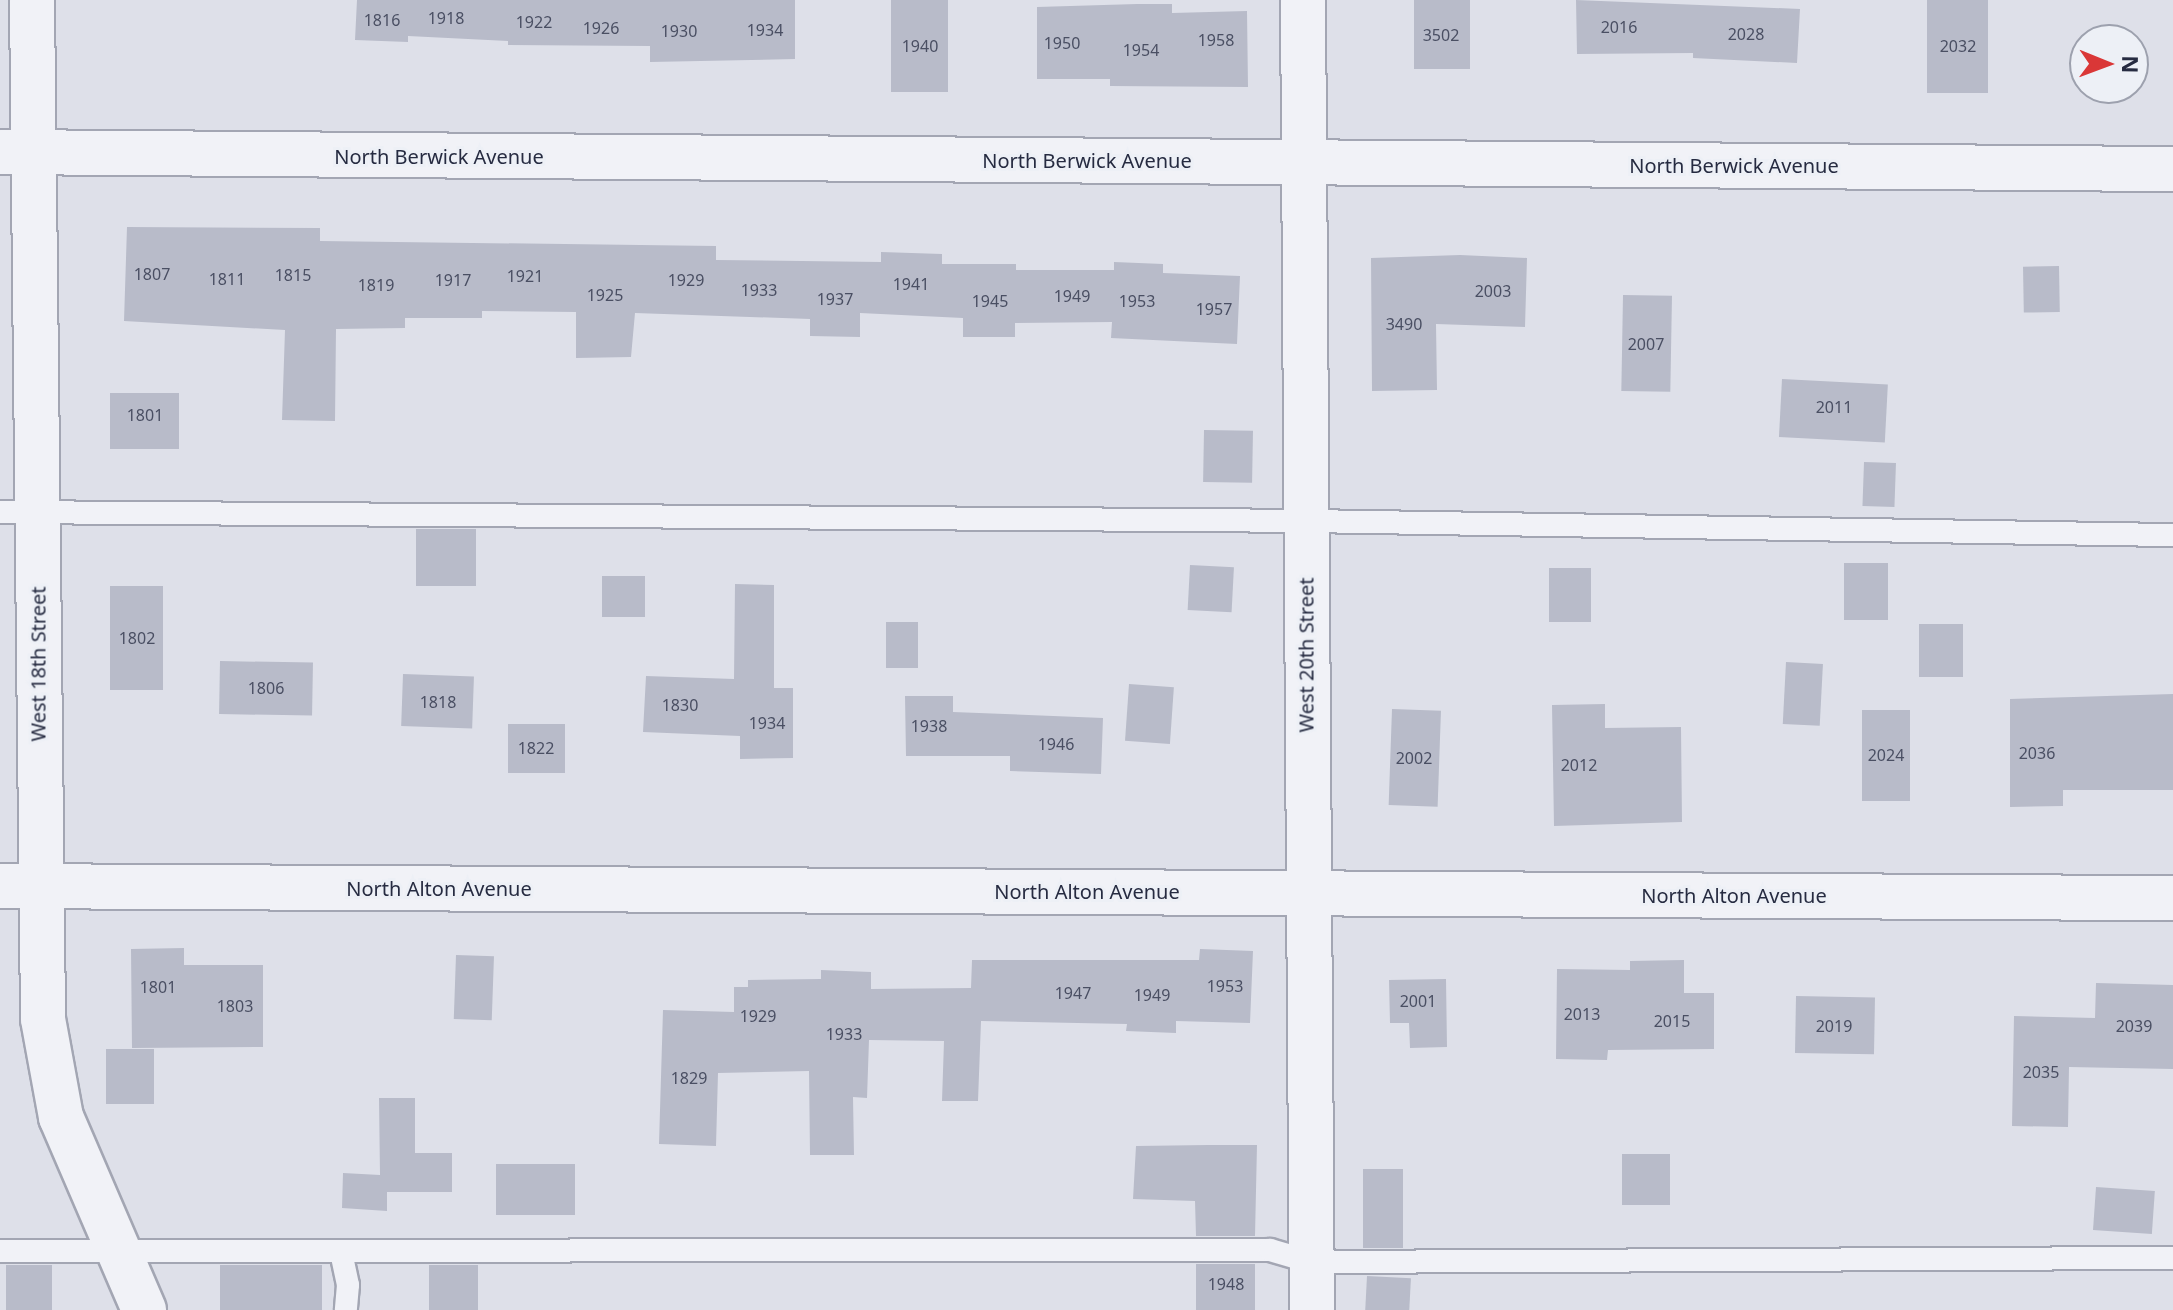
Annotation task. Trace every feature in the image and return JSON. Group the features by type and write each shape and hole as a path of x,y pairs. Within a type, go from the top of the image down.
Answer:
{"street":[{"name":"West 18th Street","path":"32,0 17,152 20,886 53,1083 65,1127 144,1310"},
{"name":"West 20th Street","path":"1303,0 1312,1310"},
{"name":"North Berwick Avenue","path":"17,152 2173,169"},
{"name":"North Alton Avenue","path":"20,886 2173,898"}],"lane":[{"path":"18,512 1306,521 2173,535"},
{"path":"0,1251 1270,1250 1311,1262 2173,1258"},
{"path":"341,1252 348,1285 346,1310"}],"building":[{"path":"357,0 795,0 795,59 650,62 650,46 508,45 508,41 408,36 408,42 355,40"},
{"path":"891,0 948,0 948,92 891,92"},
{"path":"1414,0 1470,0 1470,69 1414,69"},
{"path":"1576,0 1800,9 1797,63 1693,58 1693,53 1577,54"},
{"path":"1927,0 1988,0 1988,93 1927,93"},
{"path":"1172,4 1172,13 1247,11 1248,87 1110,86 1110,79 1037,79 1037,7"},
{"path":"127,227 320,228 320,241 716,246 716,260 881,262 881,252 942,254 942,264 1016,264 1016,270 1114,270 1114,262 1163,264 1163,273 1240,276 1237,344 1111,338 1112,322 1015,323 1015,337 963,337 963,318 860,313 860,337 810,336 810,319 635,313 631,357 576,358 576,312 482,311 482,318 405,318 405,328 336,329 335,421 282,420 285,330 124,321"},
{"path":"1460,255 1527,258 1525,327 1436,324 1437,390 1372,391 1371,258"},
{"path":"2059,266 2060,312 2024,313 2023,267"},
{"path":"1623,295 1672,296 1670,392 1621,391"},
{"path":"1782,379 1888,385 1885,442 1779,437"},
{"path":"110,393 179,393 179,449 110,449"},
{"path":"1204,430 1253,431 1252,483 1203,482"},
{"path":"1864,462 1896,463 1894,507 1862,506"},
{"path":"416,529 476,529 476,586 416,586"},
{"path":"1844,563 1888,563 1888,620 1844,620"},
{"path":"1190,565 1234,567 1232,612 1188,610"},
{"path":"1549,568 1591,568 1591,622 1549,622"},
{"path":"602,576 645,576 645,617 602,617"},
{"path":"735,584 774,585 774,688 793,688 793,758 740,759 740,736 643,732 646,676 734,679"},
{"path":"110,586 163,586 163,690 110,690"},
{"path":"886,622 918,622 918,668 886,668"},
{"path":"1919,624 1963,624 1963,677 1919,677"},
{"path":"220,661 313,663 312,716 219,714"},
{"path":"1786,662 1823,664 1820,726 1783,724"},
{"path":"403,674 474,676 472,728 401,726"},
{"path":"1129,684 1174,687 1170,744 1125,741"},
{"path":"2173,694 2173,790 2063,790 2063,806 2010,807 2010,699"},
{"path":"905,696 953,696 953,712 1103,718 1101,774 1010,771 1010,756 906,756"},
{"path":"1605,704 1605,728 1681,727 1682,822 1554,826 1552,705"},
{"path":"1392,709 1441,711 1438,807 1389,805"},
{"path":"1862,710 1910,710 1910,801 1862,801"},
{"path":"508,724 565,724 565,773 508,773"},
{"path":"184,948 184,965 263,965 263,1047 132,1048 131,949"},
{"path":"1200,949 1253,951 1250,1023 1176,1021 1176,1033 1126,1031 1127,1024 981,1021 978,1101 942,1101 944,1041 869,1040 867,1098 853,1097 854,1155 810,1155 809,1071 718,1073 716,1146 659,1144 663,1010 734,1012 734,987 748,987 748,980 821,979 821,970 871,972 871,989 971,988 972,960 1199,960"},
{"path":"456,955 494,956 492,1020 454,1019"},
{"path":"1684,960 1684,993 1714,993 1714,1049 1608,1050 1607,1060 1556,1059 1557,969 1630,970 1630,961"},
{"path":"1446,979 1447,1047 1410,1048 1409,1023 1390,1023 1389,980"},
{"path":"2096,983 2173,985 2173,1069 2069,1067 2068,1127 2012,1126 2014,1016 2095,1018"},
{"path":"1796,996 1875,997 1874,1054 1795,1053"},
{"path":"106,1049 154,1049 154,1104 106,1104"},
{"path":"379,1098 415,1098 415,1153 452,1153 452,1192 387,1192 387,1211 342,1208 343,1173 380,1175"},
{"path":"1257,1145 1255,1236 1196,1236 1195,1201 1133,1199 1136,1146"},
{"path":"1622,1154 1670,1154 1670,1205 1622,1205"},
{"path":"496,1164 575,1164 575,1215 496,1215"},
{"path":"1363,1169 1403,1169 1403,1248 1363,1248"},
{"path":"2096,1187 2155,1191 2152,1234 2093,1230"},
{"path":"1196,1264 1255,1264 1255,1310 1196,1310"},
{"path":"6,1265 52,1265 52,1310 6,1310"},
{"path":"220,1265 322,1265 322,1310 220,1310"},
{"path":"429,1265 478,1265 478,1310 429,1310"},
{"path":"1367,1276 1411,1278 1409,1310 1365,1310"}]}
